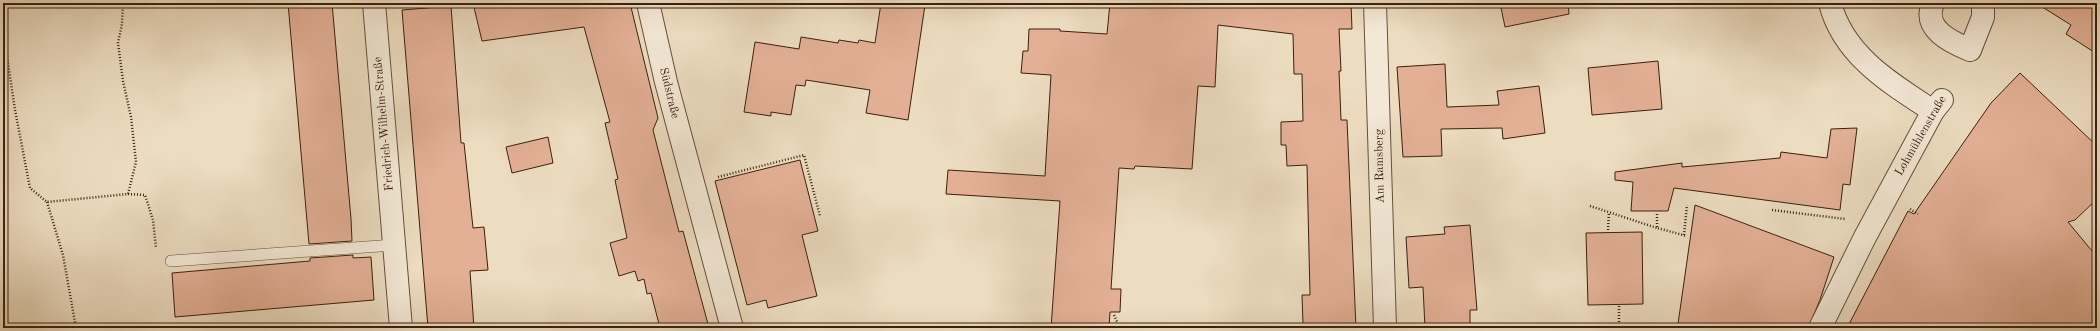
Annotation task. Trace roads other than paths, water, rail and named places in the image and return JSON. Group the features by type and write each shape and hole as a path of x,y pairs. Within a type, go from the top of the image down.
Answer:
{"street":[{"name":"Friedrich-Wilhelm-Straße","path":"374,3 401,328"},
{"name":"Südstraße","path":"648,3 666,82 732,328"},
{"name":"Am Ramsberg","path":"1375,3 1385,328"},
{"name":"Lohmühlenstraße","path":"1820,328 1872,223 1937,105 1877,72 1853,49 1835,20 1830,3"},
{"path":"1933,3 1932,20 1938,32 1970,50 1983,17 1983,3"}],"lane":[{"path":"170,261 394,245"}]}
